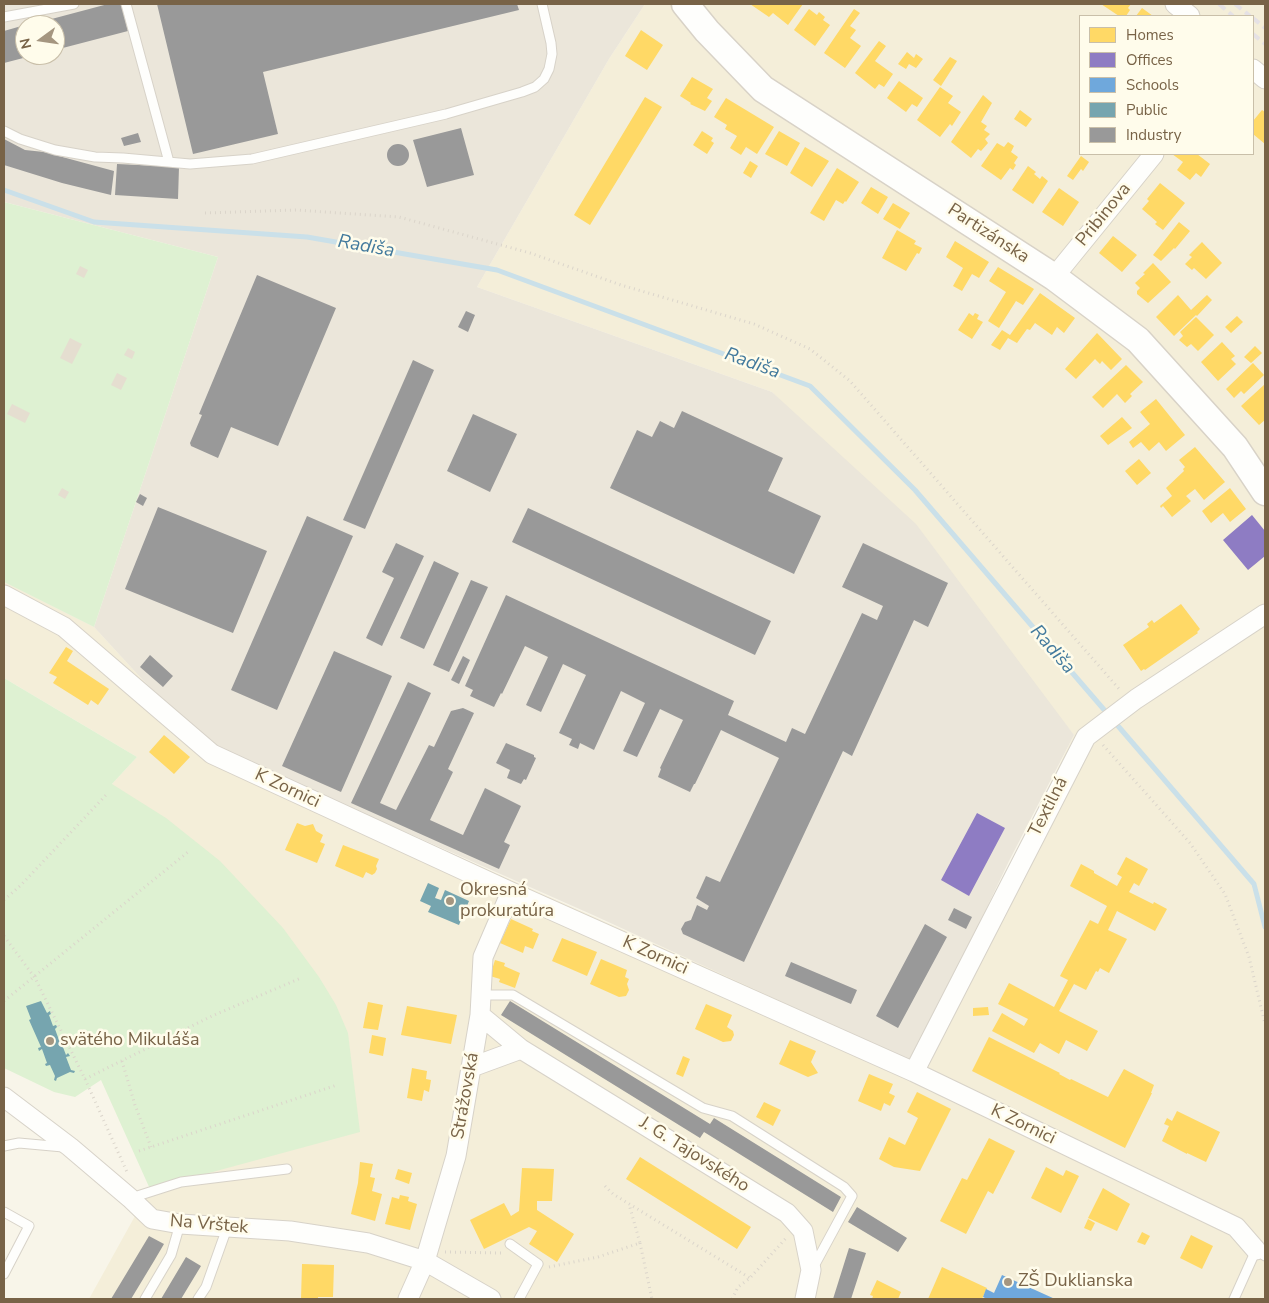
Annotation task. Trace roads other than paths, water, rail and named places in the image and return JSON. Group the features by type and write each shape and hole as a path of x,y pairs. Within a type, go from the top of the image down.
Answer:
{"street":[{"name":"Partizánska","path":"685,4 707,31 763,89 1054,277 1138,340 1235,447 1265,492"},
{"path":"1175,4 1189,15"},
{"path":"1254,70 1265,79"},
{"name":"Pribinova","path":"1054,277 1153,155"},
{"name":"K Zornici","path":"4,595 64,627 212,754 512,892 914,1072 1236,1227 1260,1253"},
{"name":"Textilná","path":"914,1072 1089,734 1136,699 1265,614"},
{"name":"Strážovská","path":"408,1299 425,1261 456,1156 480,1015 483,957 512,892"},
{"name":"J. G. Tajovského","path":"480,1015 521,1048 804,1231 811,1270 805,1299"},
{"path":"472,1067 521,1048"},
{"name":"Na Vrštek","path":"4,1097 70,1147 152,1219 180,1224 290,1231 368,1243 425,1261 490,1299"}],"lane":[{"path":"4,17 74,4"},
{"path":"126,4 169,162"},
{"path":"4,130 20,139 55,150 95,157 190,164 252,159 446,114 522,92 535,87 544,79 549,69 552,54 542,4"},
{"path":"481,995 513,995 703,1108 732,1116 844,1187 852,1196 811,1270"},
{"path":"4,1146 19,1143 70,1147"},
{"path":"130,1198 181,1182 287,1169"},
{"path":"4,1212 29,1226 4,1274"},
{"path":"145,1299 171,1255 180,1224"},
{"path":"198,1299 206,1287 227,1228"},
{"path":"510,1244 538,1264 519,1299"},
{"path":"1234,1299 1260,1253"}],"waterway":[{"name":"Radiša","path":"4,190 94,222 307,237 497,270 810,386 915,490 1254,884 1265,927"}],"railway":[{"path":"1219,4 1232,15"},
{"path":"1235,4 1249,15"},
{"path":"1254,19 1265,28"},
{"path":"1254,35 1265,44"}],"place":[{"name":"Okresná prokuratúra","path":"450,901"},
{"name":"svätého Mikuláša","path":"50,1041"},
{"name":"ZŠ Duklianska","path":"1008,1282"}]}
